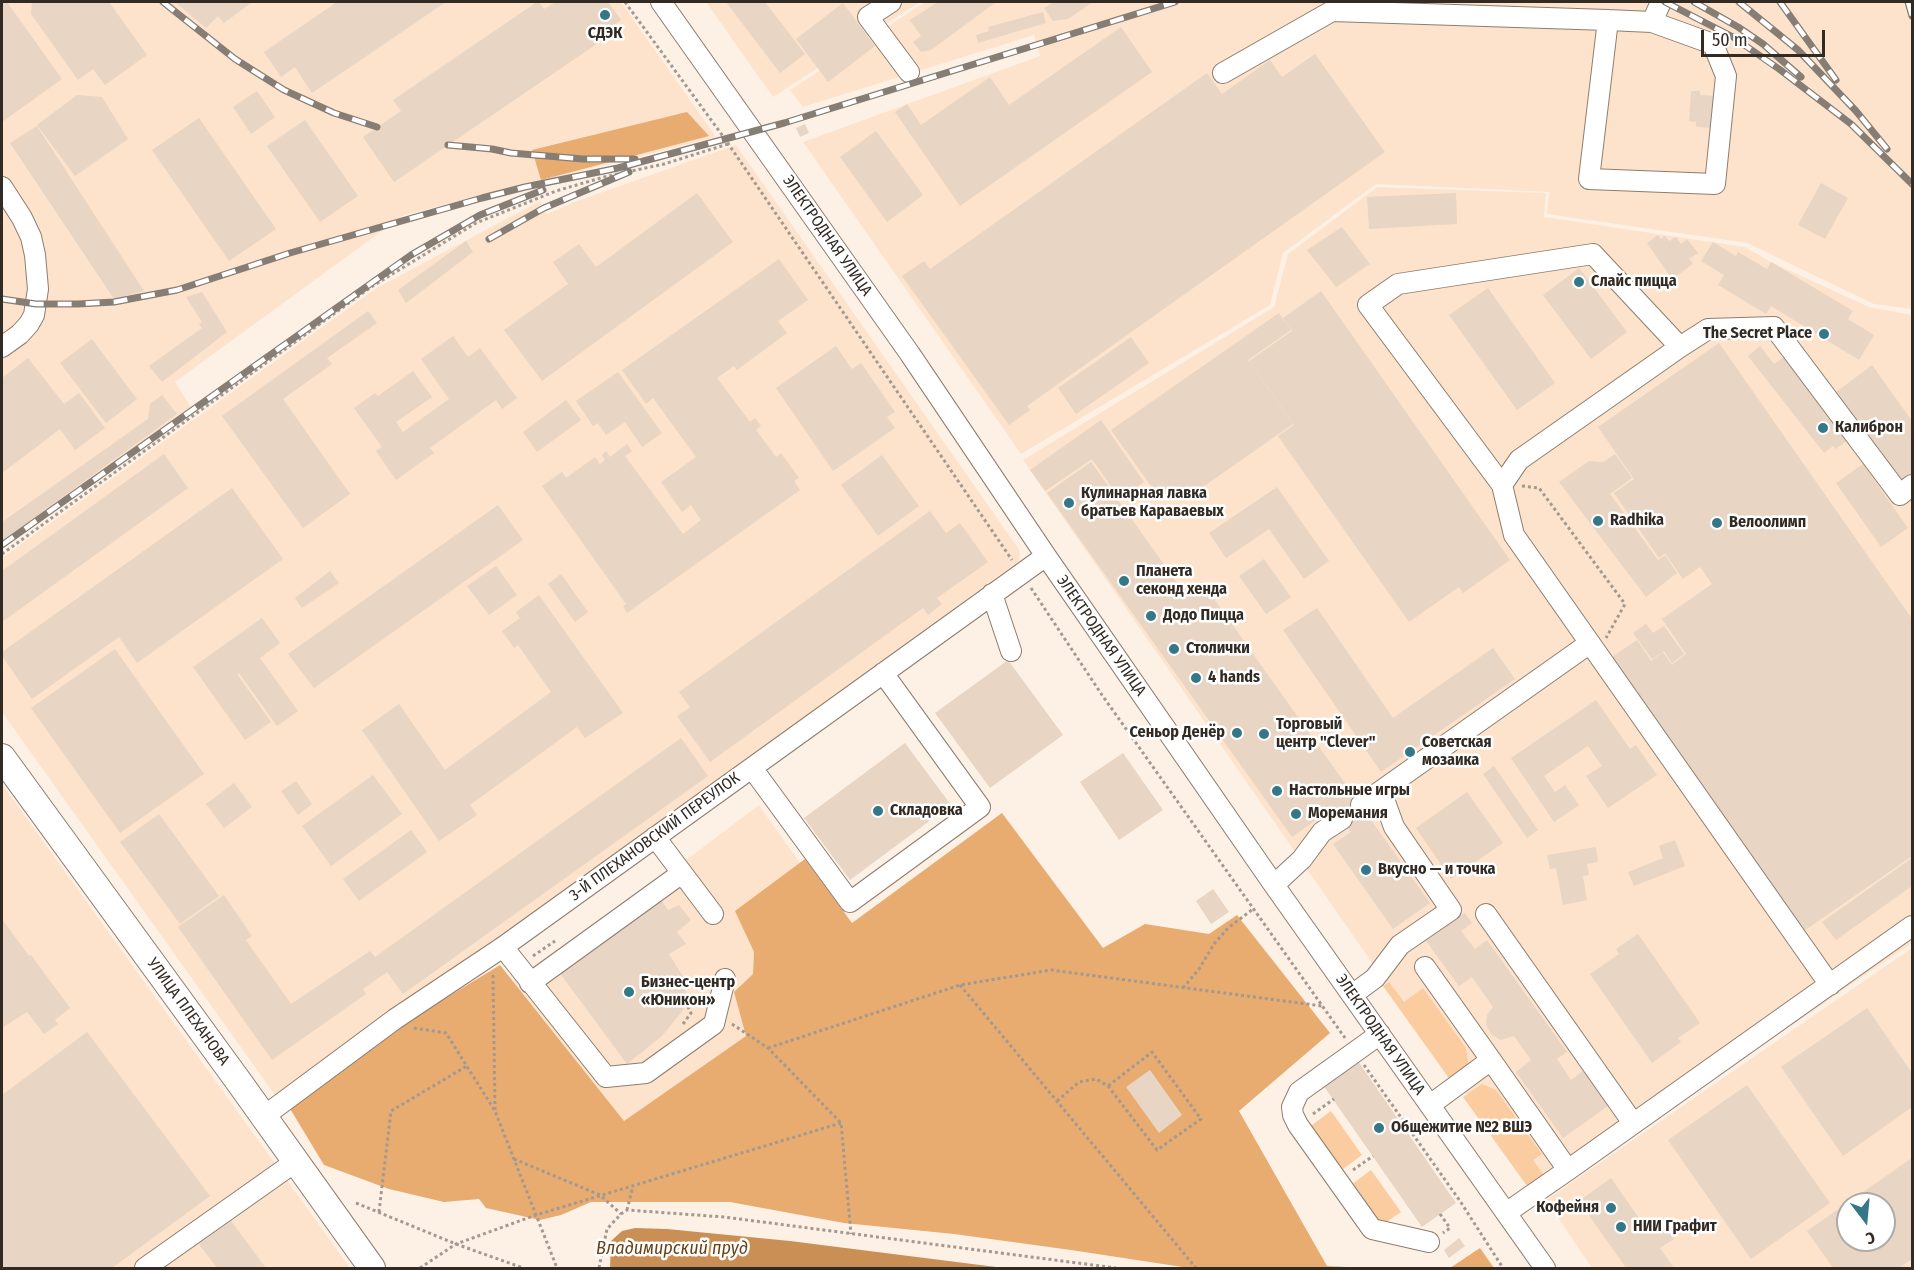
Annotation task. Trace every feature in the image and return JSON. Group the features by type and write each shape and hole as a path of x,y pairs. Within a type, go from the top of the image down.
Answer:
{"main road":[{"name":"УЛИЦА ПЛЕХАНОВА","path":"6,768 239,1082 372,1269"}],"street":[{"name":"ЭЛЕКТРОДНАЯ УЛИЦА","path":"662,2 910,354 1046,556 1274,885 1545,1269"},
{"path":"891,2 868,17 909,72"},
{"path":"1652,22 1661,2"},
{"path":"1223,73 1332,11 1608,20 1652,22 1713,44 1726,76 1715,184 1589,179 1608,20"},
{"path":"2,187 31,237 38,272 38,289 34,315 29,324 2,347"},
{"path":"1680,347 1593,254 1398,284 1368,305 1502,485 1514,535 1595,644 1830,985"},
{"path":"1502,485 1519,460 1708,329 1774,327 1900,495 1912,485"},
{"name":"3-Й ПЛЕХАНОВСКИЙ ПЕРЕУЛОК","path":"263,1118 395,1019 506,951 655,837 1046,556"},
{"path":"992,594 1011,651"},
{"path":"1361,805 1595,644"},
{"path":"752,768 850,902 980,807 883,673"},
{"path":"1352,995 1375,978 1400,945 1450,910 1394,827 1385,802 1384,789"},
{"path":"1274,885 1302,859 1322,832 1342,819"},
{"path":"655,837 712,914"},
{"path":"530,983 682,873"},
{"path":"1486,914 1633,1123"},
{"path":"1506,1213 1912,926"},
{"path":"506,951 606,1077 646,1073 714,1024 725,978"},
{"path":"1425,967 1568,1170"},
{"path":"1380,1034 1299,1092 1292,1107 1298,1125 1372,1229 1429,1242"},
{"path":"1430,1106 1491,1060"},
{"path":"145,1269 295,1162"}],"path":[{"path":"625,2 728,144 1014,563"},
{"path":"2,554 371,287 476,223 556,191 604,177 664,164 728,144"},
{"path":"1502,485 1539,488 1625,604 1612,628 1595,644"},
{"path":"1028,584 1102,695 1460,1201 1503,1269"},
{"path":"1183,988 1228,928 1253,909"},
{"path":"495,1111 492,967 506,951"},
{"path":"536,954 548,970"},
{"path":"768,1048 960,985 1051,970 1322,1006"},
{"path":"960,985 1196,1269"},
{"path":"678,1030 691,1013 687,1005"},
{"path":"716,1014 768,1048 841,1123 851,1233"},
{"path":"412,1028 446,1033 495,1111 556,1269"},
{"path":"1057,1101 1079,1082 1096,1080 1108,1086 1157,1150 1201,1119 1152,1052 1108,1086"},
{"path":"379,1212 391,1111 467,1066"},
{"path":"1298,1125 1334,1100"},
{"path":"420,1269 456,1244 536,1215 841,1123"},
{"path":"1338,1181 1373,1156"},
{"path":"514,1159 600,1195 621,1214"},
{"path":"627,1210 633,1186"},
{"path":"356,1203 523,1269"},
{"path":"599,1269 607,1229 627,1210 724,1217 1116,1269"}],"shaded area":[{"path":"2,2 621,2 716,137 404,215 175,382 191,407 2,543"},
{"path":"706,2 920,2 773,97"},
{"path":"925,2 1912,2 1912,309 1874,304 1747,243 1547,214 1549,192 1376,184 1283,253 1270,305 1021,454 803,142 1040,56 1034,35 803,107 790,90"},
{"path":"687,112 709,136 541,180 532,150"},
{"path":"736,145 1018,548 1019,561 277,1098 2,712 2,558 375,289 540,201 547,214 577,201"},
{"path":"1377,187 1546,193 1544,217 1745,247 1771,262 1869,307 1912,315 1912,943 1658,1116 1543,1199 1377,970 1023,460 1274,307 1288,254"},
{"path":"2,784 204,1065 350,1268 2,1268"},
{"path":"759,805 800,863 736,911 754,952 753,974 734,992 746,1036 624,1121 513,980 677,867"},
{"path":"1002,813 1103,948 1145,924 1209,934 1237,915 1330,1033 1239,1111 1327,1266 1367,1268 1189,1268 954,1234 844,1223 730,1202 591,1202 561,1215 540,1220 486,1208 479,1199 444,1202 389,1189 324,1165 289,1107 400,1026 500,965 624,1121 746,1036 734,992 753,974 754,952 735,911 805,859 852,923"},
{"path":"1912,948 1912,1268 1592,1268 1546,1200"},
{"path":"1389,982 1404,1002 1423,988 1466,1048 1469,1068 1451,1081 1383,986"},
{"path":"1482,1084 1496,1090 1542,1154 1533,1160 1546,1178 1530,1190 1463,1097"},
{"path":"1331,1111 1362,1155 1339,1172 1308,1128"},
{"path":"1371,1170 1401,1212 1381,1226 1351,1185"},
{"path":"1480,1248 1494,1268 1450,1268"}],"water":[{"name":"Владимирский пруд","path":"635,1228 790,1241 1004,1268 610,1268 611,1241 622,1231"}],"building":[{"path":"2,2 7,2 62,79 2,122"},
{"path":"32,2 109,2 147,55 105,85 93,69 78,80 31,14"},
{"path":"175,2 252,2 224,23 218,16 206,28"},
{"path":"337,2 446,2 312,93 295,67 281,77 264,52"},
{"path":"537,2 544,9 556,2 608,2 621,20 601,34 604,39 394,182 363,137 401,111 393,100"},
{"path":"726,2 765,2 805,54 780,73"},
{"path":"938,2 996,2 931,50 921,52 913,42 921,36 910,20"},
{"path":"1054,2 1093,2 1068,19 1053,21 1044,8"},
{"path":"843,3 875,46 828,82 796,39"},
{"path":"1043,12 1046,23 978,43 976,35 989,31 988,27"},
{"path":"1121,27 1152,72 960,206 895,112 907,104 921,125 990,77 1009,105"},
{"path":"1315,54 1385,152 1027,406 1030,410 1009,425 902,276 924,261 930,269 1207,73 1222,94 1270,60 1282,77"},
{"path":"257,91 275,117 251,134 233,107"},
{"path":"1691,91 1700,91 1700,95 1715,96 1713,128 1696,127 1696,122 1689,121"},
{"path":"77,95 102,97 128,139 75,176 37,125"},
{"path":"199,118 276,229 229,261 152,150"},
{"path":"305,120 358,196 320,222 267,146"},
{"path":"805,124 809,133 800,137 796,128"},
{"path":"37,126 144,291 114,299 10,143"},
{"path":"876,131 923,195 887,222 840,157"},
{"path":"1821,183 1848,198 1825,239 1798,225"},
{"path":"697,193 733,242 542,381 504,330 568,284 553,262 579,244 596,267"},
{"path":"1456,193 1457,224 1369,229 1367,197"},
{"path":"1342,227 1370,264 1336,287 1307,250"},
{"path":"1658,235 1661,239 1665,236 1669,241 1676,237 1681,244 1687,239 1698,253 1689,259 1693,264 1672,279 1647,243"},
{"path":"466,241 473,252 406,303 398,290"},
{"path":"1713,242 1736,256 1738,252 1767,269 1771,262 1853,311 1848,319 1874,335 1859,360 1771,306 1766,314 1718,285 1724,275 1701,261"},
{"path":"779,259 808,300 778,321 787,333 737,370 734,366 717,378 750,422 755,418 761,426 756,430 776,457 781,453 799,478 794,481 800,490 627,613 623,606 626,604 542,486 562,472 566,478 595,457 600,464 605,460 602,455 606,451 610,457 627,444 632,451 625,456 683,534 701,520 691,505 682,512 661,482 696,457 653,398 646,404 622,370"},
{"path":"1579,268 1627,332 1591,359 1543,295"},
{"path":"1488,288 1555,383 1517,410 1449,315"},
{"path":"1321,291 1510,560 1463,593 1459,587 1409,622 1278,436 1294,425 1249,361 1292,331 1283,318"},
{"path":"202,292 227,332 162,382 149,366 202,328 199,324 202,322 186,297"},
{"path":"368,311 377,323 327,358 332,364 283,399 350,494 303,528 222,416"},
{"path":"1279,313 1291,330 1248,360 1293,424 1184,500 1177,490 1161,500 1111,430"},
{"path":"453,336 468,357 480,348 517,398 502,409 496,400 430,448 434,453 396,480 376,451 382,447 354,408 375,393 378,396 413,371 432,397 396,422 403,432 449,399 421,359"},
{"path":"1131,337 1149,363 1076,414 1058,388"},
{"path":"92,339 137,399 106,423 60,363"},
{"path":"1719,343 1912,619 1912,856 1801,933 1609,659 1637,640 1651,661 1663,652 1672,665 1686,654 1662,619 1712,584 1700,567 1683,579 1665,553 1659,558 1614,493 1634,479 1598,427"},
{"path":"836,346 852,369 861,363 895,412 887,417 895,428 833,471 776,388"},
{"path":"1760,346 1774,364 1784,357 1849,439 1836,449 1833,446 1824,453 1748,356"},
{"path":"28,358 64,404 79,393 105,428 75,450 60,429 2,473 2,378"},
{"path":"1872,365 1912,421 1912,473 1900,482 1835,393"},
{"path":"618,372 662,433 642,447 625,422 606,435 598,423 593,426 576,401"},
{"path":"162,395 177,414 2,541 2,522 148,419 150,404"},
{"path":"566,400 581,420 537,452 523,432"},
{"path":"1101,420 1144,482 1120,499 1092,459 1045,491 1030,470"},
{"path":"164,454 188,488 2,622 2,571"},
{"path":"1615,454 1632,478 1610,494 1658,560 1665,555 1677,573 1646,597 1559,482 1589,461 1603,462"},
{"path":"882,455 919,506 878,536 841,485"},
{"name":"Торговый центр \"Clever\"","path":"1091,462 1185,594 1202,582 1430,903 1393,929 1333,844 1351,832 1334,807 1292,837 1047,493"},
{"path":"1863,464 1908,528 1881,547 1836,483"},
{"path":"1277,487 1329,561 1304,579 1269,529 1226,558 1209,533"},
{"path":"232,488 283,559 137,663 119,637 32,699 2,656 2,652"},
{"path":"498,505 523,540 314,688 288,654"},
{"path":"930,511 946,533 960,523 988,562 937,598 942,604 928,615 923,608 710,762 677,716 690,707 679,692"},
{"path":"1264,559 1291,597 1266,614 1239,576"},
{"path":"496,566 517,595 489,615 467,586"},
{"path":"330,571 339,583 302,608 295,598"},
{"path":"561,574 588,612 575,622 548,584"},
{"path":"539,595 623,713 585,738 577,727 470,805 477,815 439,841 362,730 399,704 445,770 551,692 518,645 514,648 502,631 520,618 516,612"},
{"path":"1317,608 1393,718 1493,648 1515,679 1381,772 1283,630"},
{"path":"262,618 280,643 260,658 298,711 277,726 239,673 237,674 271,722 245,740 193,667"},
{"path":"1646,624 1653,633 1664,626 1684,654 1672,663 1664,651 1652,659 1633,633"},
{"path":"115,649 204,774 120,833 31,708"},
{"path":"1008,660 1063,735 990,788 935,713"},
{"path":"1596,700 1630,749 1636,745 1657,775 1608,808 1586,776 1602,766 1588,746 1544,776 1555,792 1565,785 1579,805 1554,822 1511,758"},
{"path":"681,738 708,776 403,994 387,972 363,989 366,994 272,1060 178,927 224,895 252,936 246,940 291,1004 370,951 375,957"},
{"name":"Складовка","path":"905,743 951,805 850,880 804,818"},
{"path":"1123,753 1163,810 1119,840 1080,782"},
{"path":"1494,766 1538,830 1527,838 1483,774"},
{"path":"373,775 402,814 331,866 302,826"},
{"path":"296,781 312,804 298,815 281,791"},
{"path":"234,783 252,807 224,828 206,804"},
{"path":"1467,792 1503,843 1451,879 1416,828"},
{"path":"159,814 219,896 180,924 120,842"},
{"path":"411,830 427,852 359,901 343,879"},
{"path":"1675,840 1685,866 1634,886 1628,872 1663,858 1659,846"},
{"path":"1596,847 1598,862 1587,864 1589,875 1583,876 1587,900 1563,905 1556,868 1550,869 1547,855"},
{"path":"1912,858 1912,886 1836,940 1822,922"},
{"path":"1213,889 1229,912 1211,924 1196,901"},
{"name":"Бизнес-центр «Юникон»","path":"660,898 668,910 679,905 691,920 677,932 686,944 669,954 684,978 687,1005 662,1036 627,1064 559,972"},
{"path":"1465,913 1472,923 1461,931 1475,949 1487,940 1567,1052 1557,1059 1571,1080 1583,1071 1608,1106 1563,1138 1516,1072 1531,1060 1514,1036 1501,1040 1492,1035 1486,1021 1493,1007 1472,977 1459,986 1426,941"},
{"path":"2,919 70,1008 55,1020 58,1024 44,1034 27,1012 2,1028"},
{"path":"1638,934 1700,1023 1678,1038 1681,1042 1652,1063 1590,974 1619,954 1616,949"},
{"path":"1867,1008 1912,1073 1912,1107 1843,1156 1781,1067"},
{"path":"87,1032 210,1196 112,1268 2,1268 2,1095"},
{"name":"Общежитие №2 ВШЭ","path":"1358,1061 1456,1203 1422,1227 1323,1085"},
{"path":"1150,1070 1182,1115 1159,1133 1126,1087"},
{"path":"1747,1085 1830,1203 1751,1259 1668,1140"},
{"path":"1912,1158 1912,1259 1899,1268 1833,1268 1807,1231 1836,1211 1836,1252 1896,1252 1896,1192 1863,1192"},
{"name":"НИИ Графит","path":"1611,1178 1648,1231 1662,1222 1674,1239 1660,1248 1674,1268 1626,1268 1579,1201"},
{"path":"231,1221 266,1268 217,1268 199,1244"},
{"path":"1459,1238 1465,1246 1449,1258 1444,1250"}],"railway":[{"path":"163,2 235,59 284,90 334,113 377,127"},
{"path":"2,299 36,304 78,304 114,302 177,290 290,253 482,198 618,168 784,123 1175,2"},
{"path":"1665,2 1733,37 1779,69 1851,124 1912,184"},
{"path":"1694,2 1763,44 1801,77"},
{"path":"1739,2 1798,50 1856,111 1887,149"},
{"path":"1780,2 1836,80"},
{"path":"1908,2 1912,16"},
{"path":"448,145 583,159 635,159"},
{"path":"489,239 544,208 629,172"},
{"path":"2,545 411,255 480,215 543,190"}],"place":[{"name":"СДЭК","path":"605,15"},
{"name":"Слайс пицца","path":"1579,282"},
{"name":"The Secret Place","path":"1824,334"},
{"name":"Калиброн","path":"1823,428"},
{"name":"Кулинарная лавка братьев Караваевых","path":"1069,503"},
{"name":"Radhika","path":"1598,521"},
{"name":"Велоолимп","path":"1717,523"},
{"name":"Планета секонд хенда","path":"1124,581"},
{"name":"Додо Пицца","path":"1151,616"},
{"name":"Столички","path":"1174,649"},
{"name":"4 hands","path":"1196,678"},
{"name":"Сеньор Денёр","path":"1237,733"},
{"name":"Торговый центр \"Clever\"","path":"1264,734"},
{"name":"Советская мозаика","path":"1410,752"},
{"name":"Настольные игры","path":"1277,791"},
{"name":"Складовка","path":"878,811"},
{"name":"Моремания","path":"1296,814"},
{"name":"Вкусно — и точка","path":"1366,870"},
{"name":"Бизнес-центр «Юникон»","path":"629,992"},
{"name":"Общежитие №2 ВШЭ","path":"1379,1128"},
{"name":"Кофейня","path":"1611,1208"},
{"name":"НИИ Графит","path":"1621,1227"}]}
